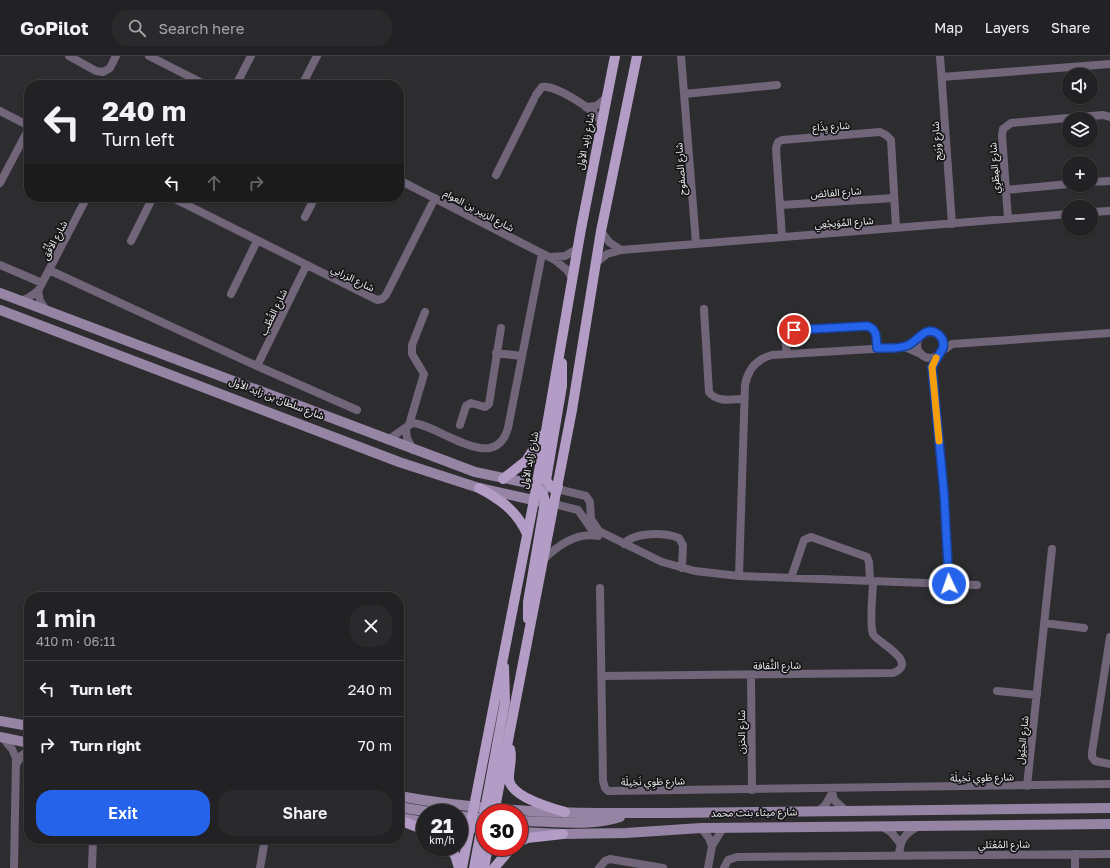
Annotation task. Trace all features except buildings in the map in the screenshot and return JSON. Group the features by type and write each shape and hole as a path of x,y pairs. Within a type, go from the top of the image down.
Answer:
{"main road":[{"name":"شارع زايد الأول","path":"462,868 534,500 535,485 560,355 577,249 615,56"},
{"path":"530,629 528,602 549,503 557,487 601,231 637,56"},
{"name":"شارع سلطان بن زايد الأول","path":"0,293 413,450 475,472 535,485 557,487"},
{"name":"شارع سلطان بن زايد الأول","path":"0,310 389,459 479,488 549,503"},
{"path":"66,335 92,339 124,351 129,349 132,343"},
{"path":"557,487 550,486 546,480 563,378 560,355"},
{"path":"503,479 526,461 547,427"},
{"path":"491,804 508,742 543,560 549,503 535,485"},
{"path":"479,488 512,510 521,522 527,534"},
{"path":"489,804 505,702 505,679 502,658"},
{"path":"0,721 24,725"},
{"path":"2,738 24,742"},
{"path":"508,742 512,760 509,780 513,786 537,803 565,812"},
{"path":"404,797 476,813"},
{"path":"404,808 416,810"},
{"name":"شارع ميثاء بنت محمد","path":"528,814 565,812 627,813 1110,808"},
{"path":"468,813 473,812"},
{"path":"528,821 595,822 612,819 627,813"},
{"path":"404,820 416,821"},
{"path":"404,821 416,826"},
{"path":"470,827 476,823"},
{"name":"شارع ميثاء بنت محمد","path":"528,832 563,834 626,833 701,828 1110,824"},
{"path":"528,838 563,834"},
{"path":"455,856 459,868"},
{"path":"474,868 477,856"},
{"path":"484,868 486,856"},
{"path":"494,868 504,856"}],"street":[{"path":"69,56 103,72 110,68 116,56"},
{"path":"149,56 196,80"},
{"path":"239,80 251,56"},
{"path":"305,80 317,56"},
{"name":"شارع الصفوح","path":"681,56 696,243"},
{"name":"شارع وْرَيج","path":"940,56 952,224"},
{"path":"942,77 1110,64"},
{"path":"684,94 777,85"},
{"path":"496,175 535,97 542,87 551,87 586,107 597,114 601,122"},
{"path":"586,107 596,106 606,98"},
{"path":"0,111 24,124"},
{"name":"شارع المِطْرِي","path":"1008,219 1002,135 1003,129 1008,124 1103,115 1110,117"},
{"name":"شارع يِذَاع","path":"782,236 776,148 778,142 782,140 873,133 884,133 891,140 896,228"},
{"path":"0,183 24,137"},
{"path":"1098,182 1110,181"},
{"name":"شارع الزبير بن العوام","path":"404,182 550,257 563,266 572,278"},
{"path":"1006,190 1062,185"},
{"name":"شارع الزرابي","path":"181,202 371,298 382,299 386,295 435,198"},
{"name":"شارع الفائض","path":"781,205 894,198"},
{"name":"شارع الأُفُق","path":"38,291 84,202"},
{"path":"131,241 150,202"},
{"path":"305,217 312,202"},
{"path":"1098,212 1110,211"},
{"name":"شارع المُوَيجْعِي","path":"596,263 607,254 621,250 1062,215"},
{"path":"601,231 609,242 621,250"},
{"path":"231,294 257,241"},
{"path":"550,257 565,256 577,249"},
{"path":"388,440 415,423 480,448 492,447 498,444 506,434 508,428 542,254"},
{"path":"0,265 42,283"},
{"name":"شارع القُطُب","path":"257,366 306,266"},
{"path":"49,270 257,366 357,410"},
{"path":"20,301 28,298 38,291 40,302 46,310"},
{"path":"704,309 710,392 713,397 720,399 744,399"},
{"path":"413,450 407,438 407,427 424,374 422,367 412,354 412,344 425,312"},
{"path":"787,354 786,337 789,332 794,330 867,326 873,328 876,333 877,348"},
{"path":"460,425 466,406 471,403 485,407 489,404 501,328"},
{"path":"905,347 929,331 938,334 952,344"},
{"path":"739,576 746,376 751,368 764,357 787,354 905,347 930,358 939,354 952,344 1110,333"},
{"path":"941,337 944,344 932,367 944,493 949,584"},
{"path":"919,338 917,346 932,367"},
{"path":"496,353 522,356"},
{"path":"557,487 586,496 590,502 591,519 594,526 599,531 656,560 682,568 711,574 739,576 977,584"},
{"path":"549,503 578,510 591,529 599,536"},
{"path":"624,544 630,538 639,534 679,538 683,545 682,568"},
{"path":"543,560 555,550 580,535 599,536 624,544"},
{"path":"791,578 804,540 811,537 867,557 870,562 872,581"},
{"name":"شارع الحِيُول","path":"1027,786 1052,549"},
{"name":"شارع الثَّقافة","path":"602,676 896,672 900,666 899,657 890,647 875,638 872,630 872,581"},
{"name":"شارع طَوِي نَخِيلَة","path":"600,588 603,781 606,790 611,792 752,790 831,792 1110,784"},
{"path":"1044,623 1084,628"},
{"path":"1110,637 1092,757 1094,761 1110,764"},
{"name":"شارع الخزن","path":"751,675 752,790"},
{"path":"997,691 1037,695"},
{"path":"2,738 15,753 17,763 14,868"},
{"path":"17,763 24,754"},
{"path":"831,792 837,804 845,810"},
{"path":"819,811 826,804 831,792"},
{"path":"883,827 891,832 900,843"},
{"path":"899,856 900,843 909,832 917,827"},
{"path":"701,828 712,846"},
{"path":"708,868 712,846 723,828"},
{"path":"92,868 93,844"},
{"path":"260,868 264,844"},
{"path":"1075,854 1075,868"},
{"name":"شارع المُعْتَلي","path":"724,868 728,860 737,857 1110,854"},
{"path":"599,868 605,861 610,859 663,868"}],"slow traffic":[{"path":"936,358 932,367 939,441"}],"route":[{"path":"794,330 867,326 875,330 877,348 905,347 925,332 929,331 938,334 943,340 943,348 934,361 932,367 944,493 949,584"}]}
